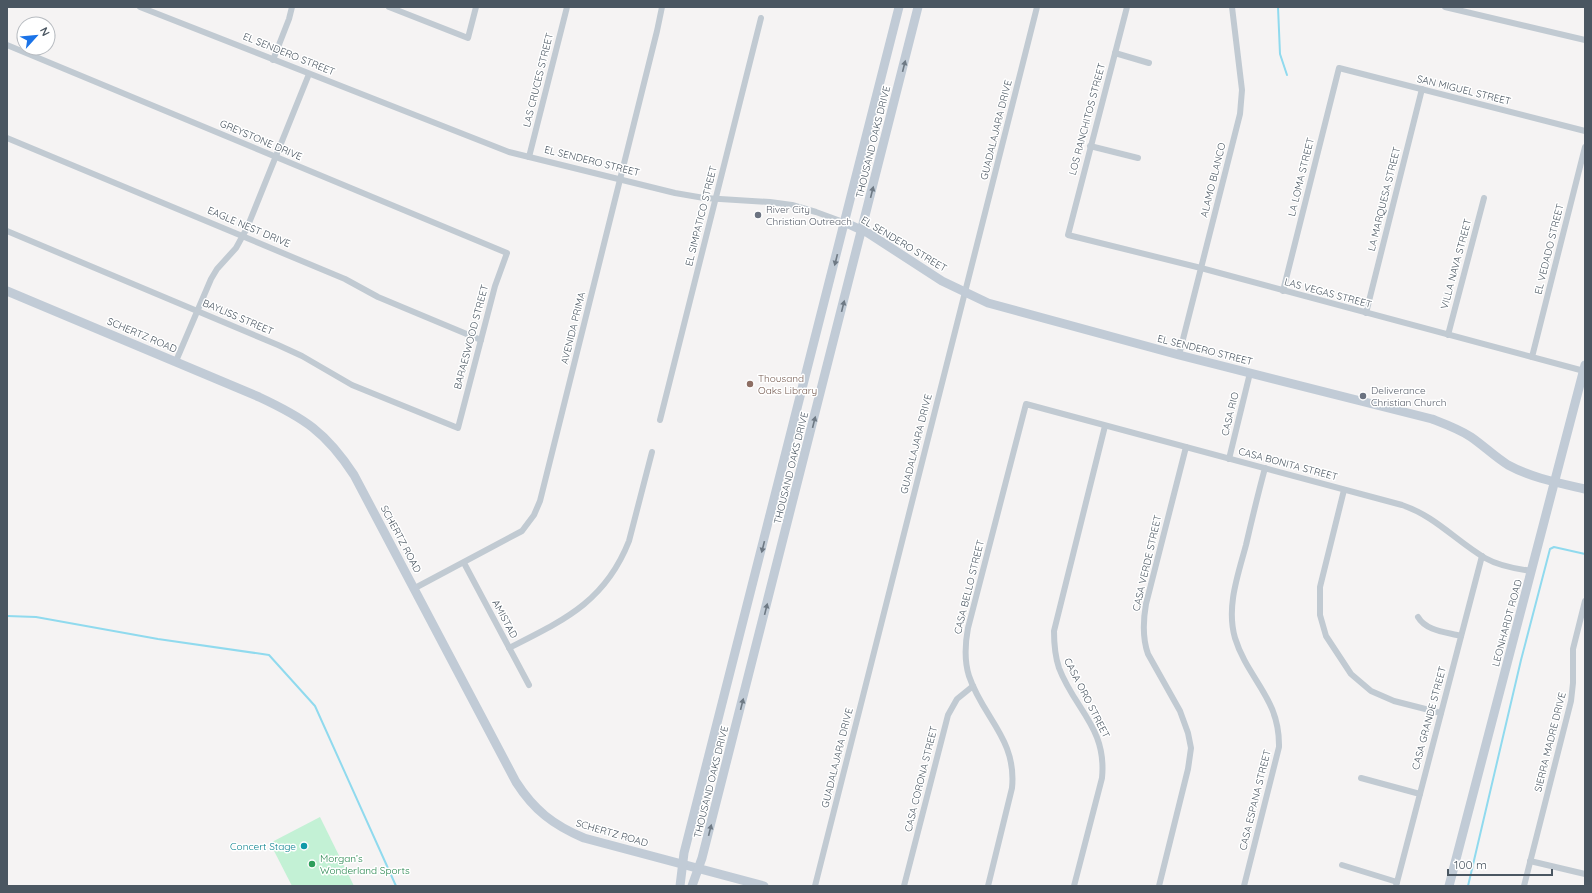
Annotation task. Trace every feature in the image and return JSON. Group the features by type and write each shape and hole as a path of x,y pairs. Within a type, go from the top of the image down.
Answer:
{"street":[{"name":"EL SENDERO STREET","path":"140,7 495,148 675,193 715,199 770,202 792,205 816,212 862,230 898,251 928,272 988,303 1179,355 1432,419 1452,426 1469,436 1507,464 1555,483 1585,489"},
{"path":"272,60 289,19 292,7"},
{"path":"389,7 468,38 476,7"},
{"name":"LAS CRUCES STREET","path":"529,157 567,7"},
{"name":"AVENIDA PRIMA","path":"415,588 522,530 529,524 537,508 662,7"},
{"name":"THOUSAND OAKS DRIVE","path":"680,886 682,864 846,223 899,7"},
{"name":"THOUSAND OAKS DRIVE","path":"692,886 699,868 918,7"},
{"name":"GUADALAJARA DRIVE","path":"815,886 1037,7"},
{"name":"LOS RANCHITOS STREET","path":"1068,235 1127,7"},
{"name":"ALAMO BLANCO","path":"1179,355 1240,114 1242,90 1232,7"},
{"path":"1445,7 1585,40"},
{"name":"EL SIMPATICO STREET","path":"660,420 761,18"},
{"name":"GREYSTONE DRIVE","path":"7,45 508,253"},
{"path":"1115,53 1149,63"},
{"name":"SAN MIGUEL STREET","path":"1339,68 1585,131"},
{"name":"LA LOMA STREET","path":"1283,291 1339,68"},
{"path":"176,361 217,269 232,254 243,235 309,74"},
{"name":"LA MARQUESA STREET","path":"1366,314 1422,89"},
{"name":"EAGLE NEST DRIVE","path":"7,138 243,235 345,279 378,297 481,340"},
{"path":"1090,146 1138,158"},
{"name":"EL VEDADO STREET","path":"1532,357 1585,147"},
{"name":"VILLA NAVA STREET","path":"1448,335 1484,198"},
{"name":"BAYLISS STREET","path":"7,231 198,310 302,356 352,385 458,428"},
{"name":"LAS VEGAS STREET","path":"1068,235 1201,268 1366,314 1532,357 1584,368"},
{"name":"BARAESWOOD STREET","path":"458,428 495,286 508,253"},
{"name":"SCHERTZ ROAD","path":"7,291 176,361 289,411 308,423 326,438 345,460 354,474 516,782 532,804 557,826 584,838 764,886"},
{"name":"LEONHARDT ROAD","path":"1449,886 1584,368"},
{"name":"CASA RIO","path":"1229,459 1250,373"},
{"name":"CASA BONITA STREET","path":"1026,404 1414,509 1430,518 1482,556 1516,569 1532,571"},
{"name":"CASA BELLO STREET","path":"988,886 1012,788 1013,772 1008,748 973,686 965,656 968,628 1026,404"},
{"name":"CASA ORO STREET","path":"1074,886 1102,778 1102,761 1098,737 1059,667 1055,649 1054,631 1105,426"},
{"name":"CASA VERDE STREET","path":"1159,886 1188,769 1191,748 1188,733 1180,711 1148,654 1145,646 1143,628 1146,604 1186,447"},
{"path":"509,648 573,614 591,599 607,581 624,554 629,540 652,452"},
{"name":"CASA ESPANA STREET","path":"1244,886 1279,747 1278,730 1274,713 1238,646 1232,619 1234,591 1265,468"},
{"path":"1344,490 1320,587 1319,608 1324,629 1345,667 1363,686 1378,695 1394,701 1441,713"},
{"name":"CASA GRANDE STREET","path":"1397,884 1482,556"},
{"name":"AMISTAD","path":"464,562 529,685"},
{"name":"SIERRA MADRE DRIVE","path":"1524,886 1571,701 1573,683 1573,649 1585,601"},
{"path":"1418,617 1423,624 1429,628 1461,636"},
{"name":"CASA CORONA STREET","path":"904,886 948,715 957,699 973,686"},
{"path":"1361,778 1420,794"},
{"path":"1530,861 1585,874"},
{"path":"1342,865 1397,884"}],"green space":[{"name":"Morgan’s Wonderland Sports","path":"320,817 354,886 292,886 270,843"}],"waterway":[{"path":"1278,7 1280,54 1287,75"},
{"path":"1468,886 1521,660 1550,549 1554,547 1585,554"},
{"path":"7,616 36,617 158,639 269,655 315,706 396,886"}],"place":[{"name":"River City Christian Outreach","path":"758,215"},
{"name":"Thousand Oaks Library","path":"750,384"},
{"name":"Deliverance Christian Church","path":"1363,396"},
{"name":"Concert Stage","path":"304,846"},
{"name":"Morgan’s Wonderland Sports","path":"312,864"}]}
